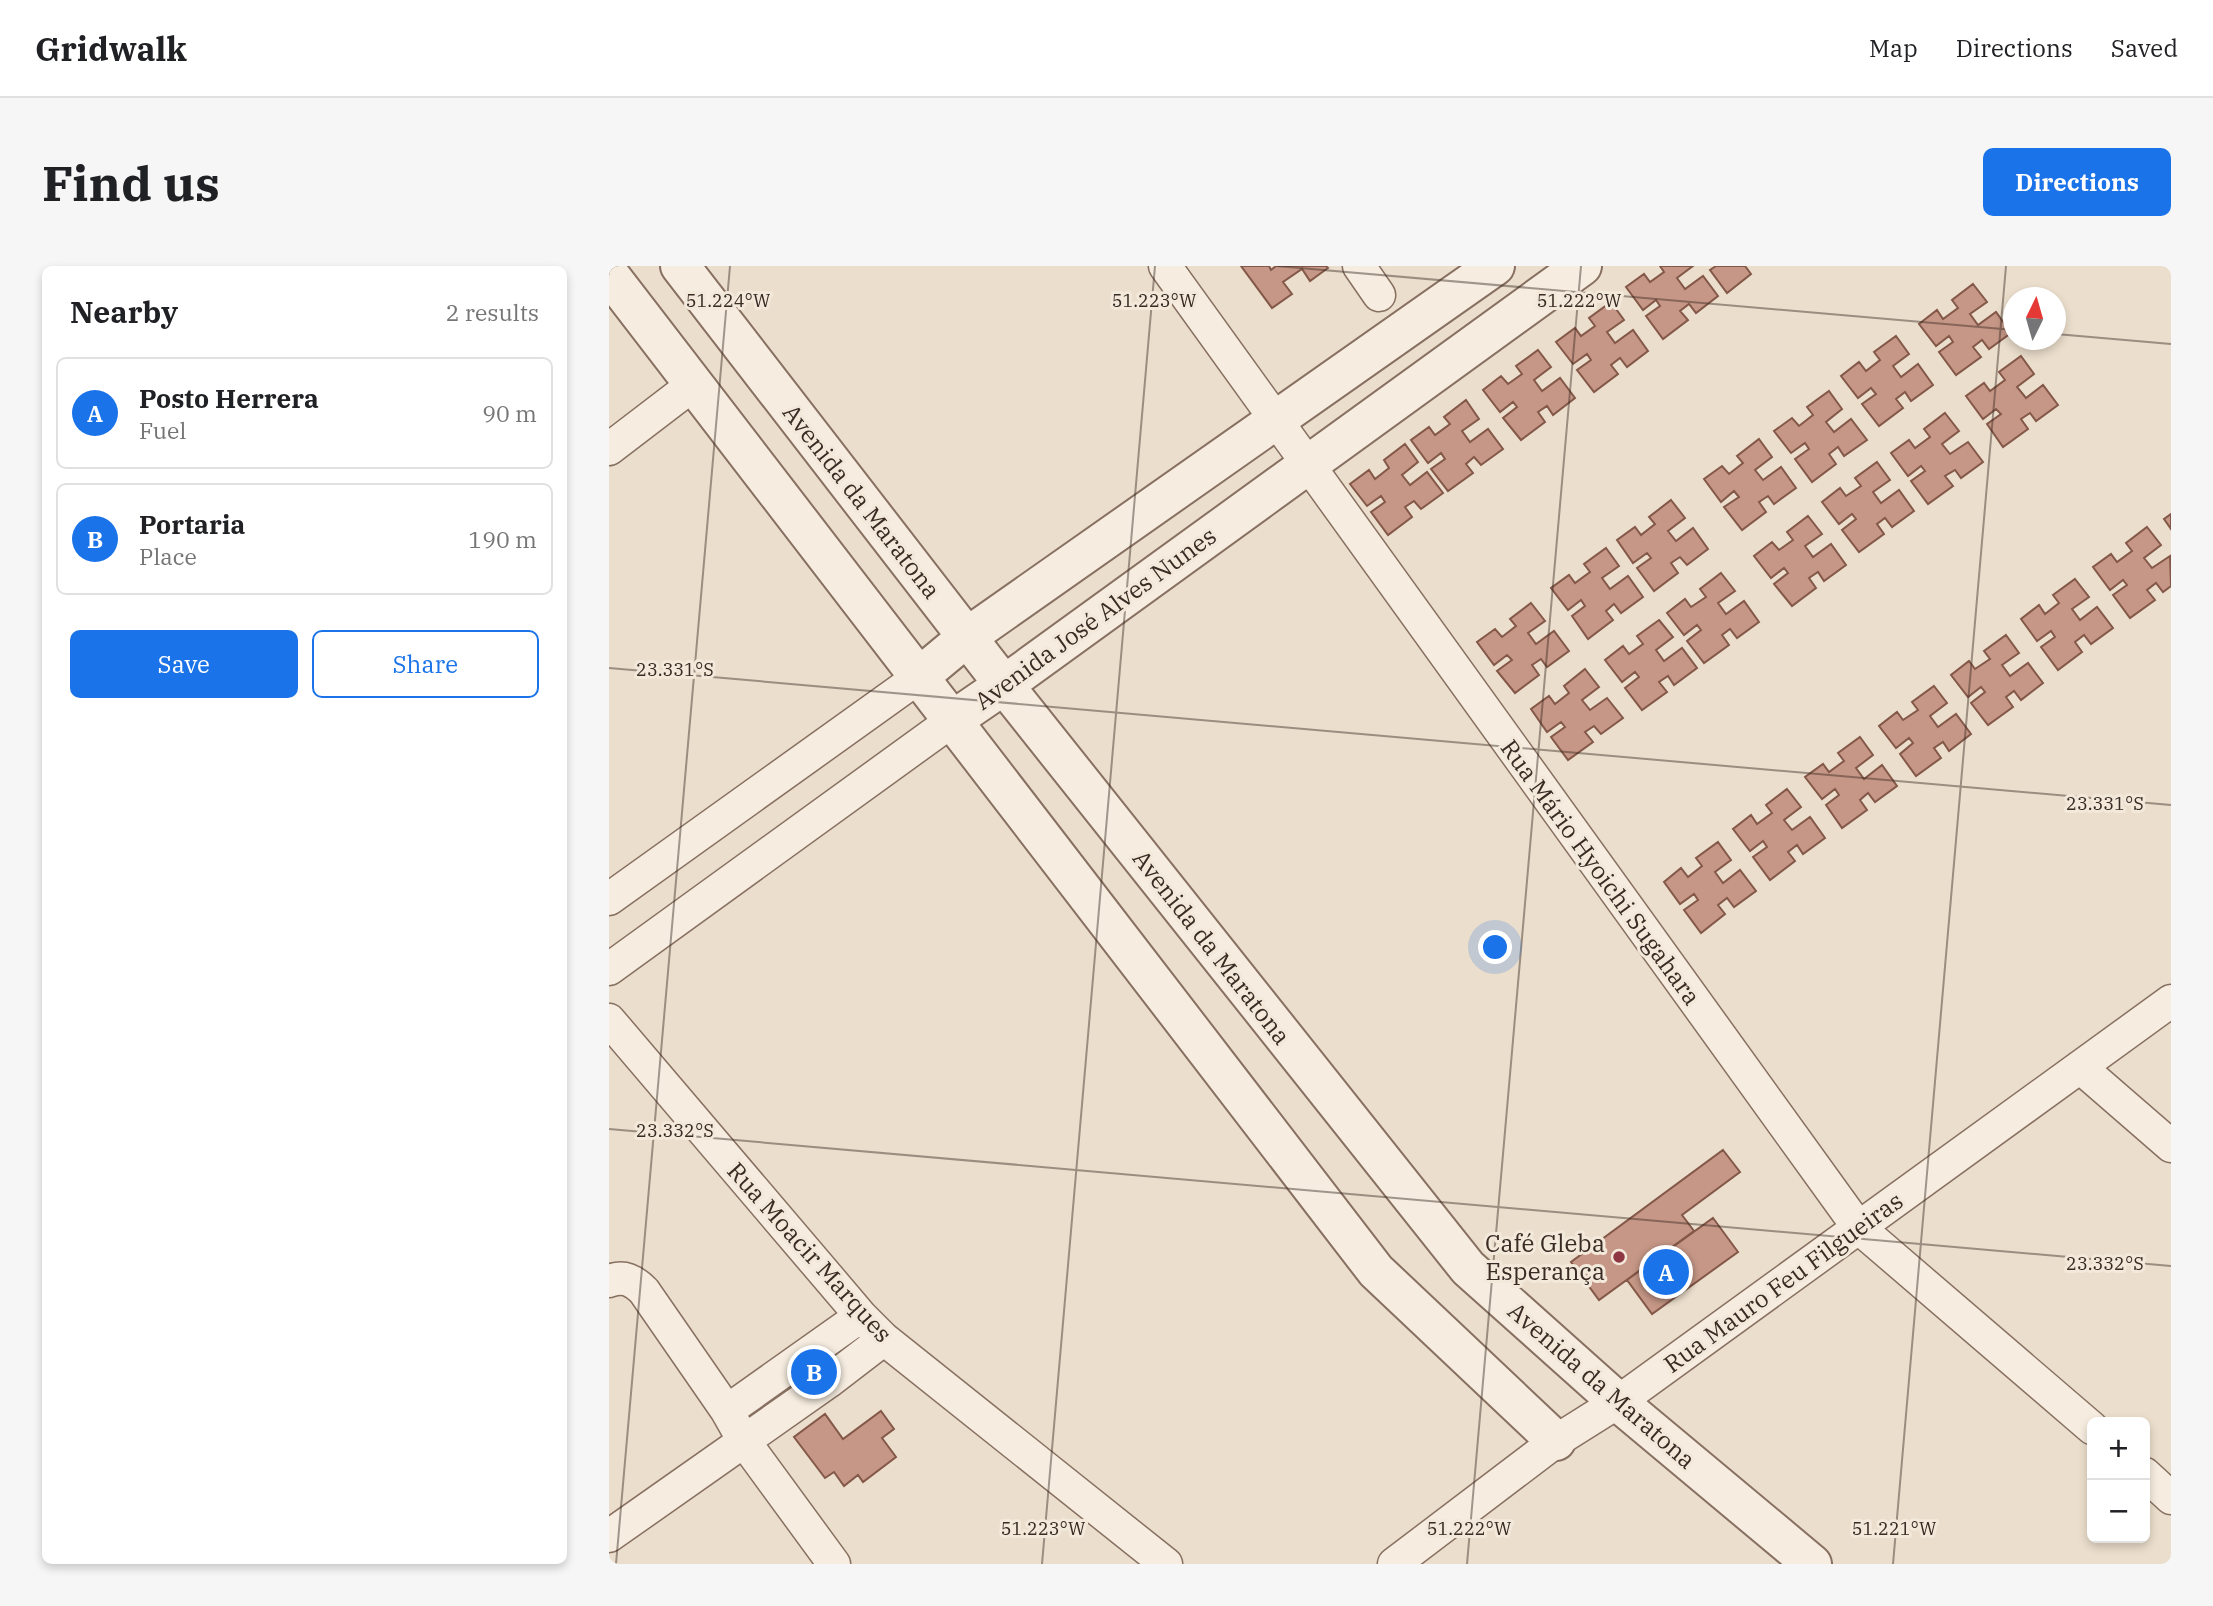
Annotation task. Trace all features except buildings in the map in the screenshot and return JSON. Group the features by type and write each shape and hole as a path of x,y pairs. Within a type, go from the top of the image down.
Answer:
{"street":[{"name":"Avenida da Maratona","path":"680,266 1004,685 1468,1268 1618,1402 1812,1564"},
{"name":"Rua Mário Hyoichi Sugahara","path":"1165,266 1859,1227 2087,1424"},
{"path":"1359,266 1379,295"},
{"path":"609,899 919,677 967,637 1495,266"},
{"name":"Avenida José Alves Nunes","path":"609,969 1582,266"},
{"path":"609,274 1376,1271 1556,1441"},
{"path":"609,449 694,384"},
{"name":"Rua Mauro Feu Filgueiras","path":"1394,1564 1556,1441 1618,1402 2171,1001"},
{"name":"Rua Moacir Marques","path":"609,1020 861,1316 884,1339 1166,1564"},
{"path":"2080,1067 2171,1146"},
{"path":"609,1281 626,1279 644,1291 727,1411 744,1441 834,1564"},
{"path":"727,1411 861,1316"},
{"path":"609,1536 884,1339"},
{"path":"824,1344 845,1369"},
{"path":"2150,1479 2171,1498"}],"place":[{"name":"Café Gleba Esperança","path":"1619,1257"},
{"name":"Posto Herrera","path":"1666,1272"},
{"name":"Portaria","path":"814,1372"}]}
